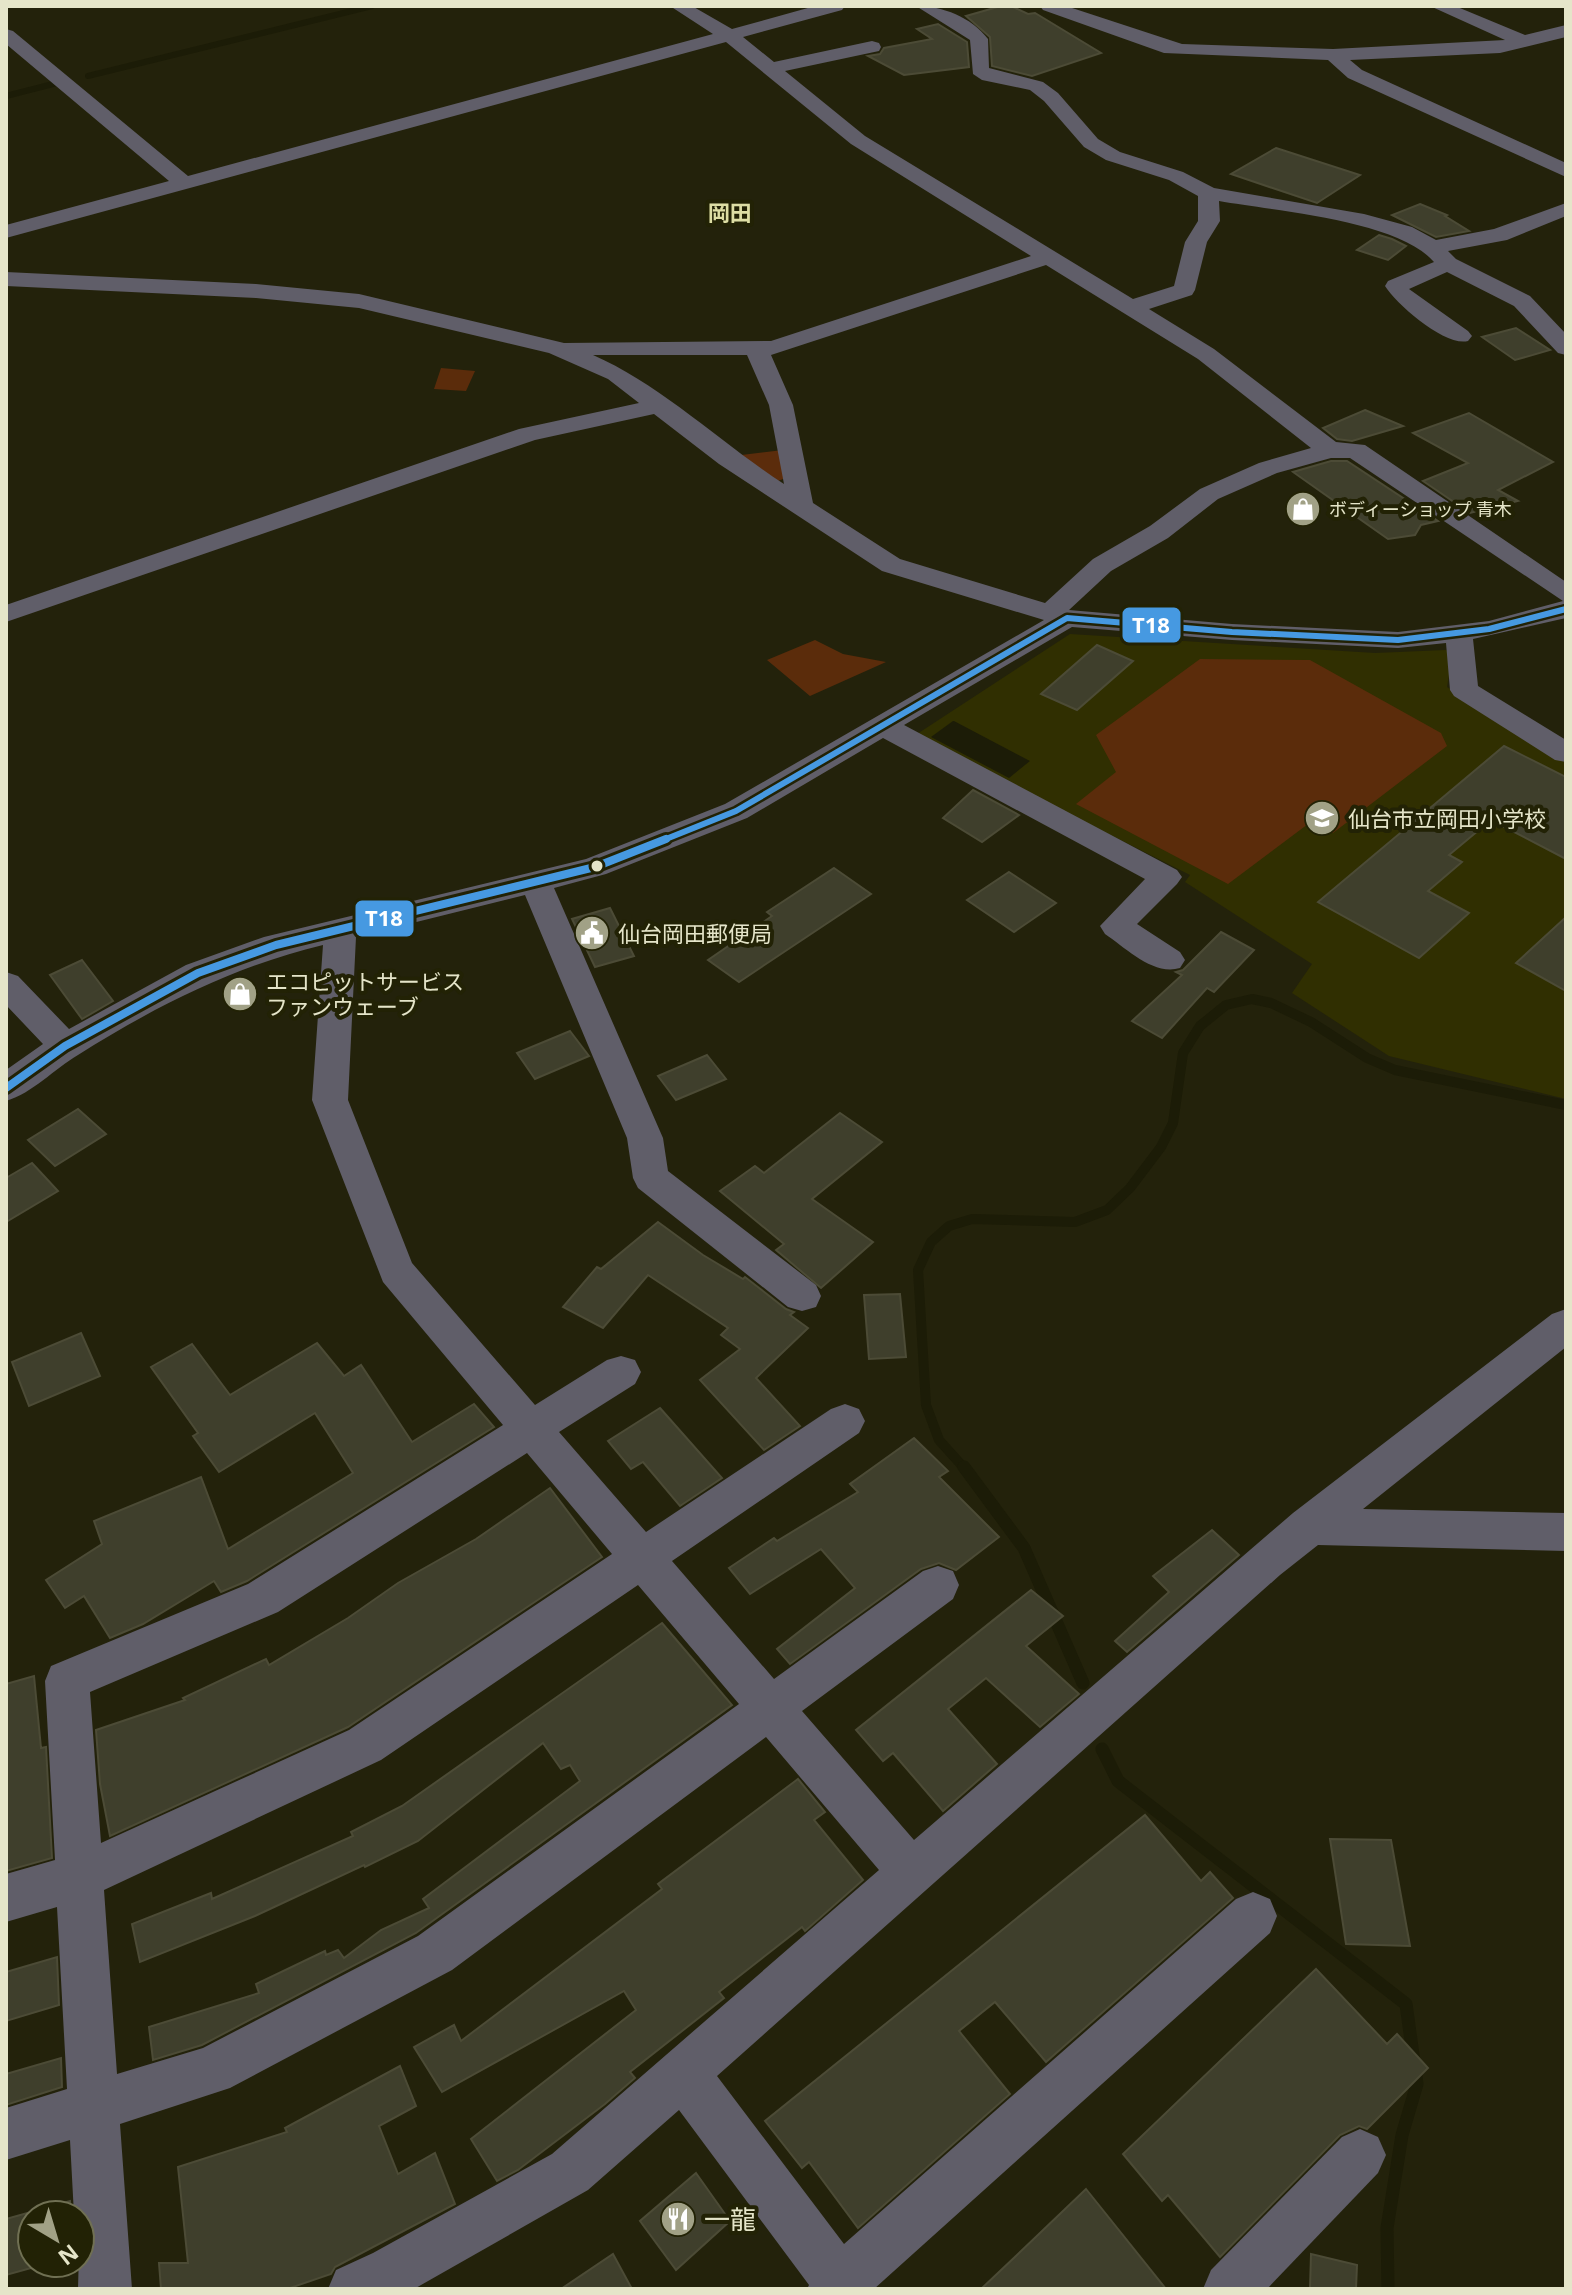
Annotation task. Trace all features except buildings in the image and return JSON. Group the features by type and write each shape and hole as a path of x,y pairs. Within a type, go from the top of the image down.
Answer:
{"street":[{"path":"679,6 729,35 858,140 1045,258 1132,307 1206,354 1330,450"},
{"path":"925,6 970,30 979,39 980,70 989,76 1036,86 1051,97 1091,143 1113,156 1176,176 1208,193 1364,220 1404,232 1433,247 1448,264 1522,301 1566,348"},
{"path":"1049,6 1164,47 1333,55 1500,47 1563,33"},
{"path":"1439,6 1523,41"},
{"path":"6,232 816,11 841,21 872,47 770,69"},
{"path":"6,35 183,182"},
{"path":"1333,55 1355,74 1566,171"},
{"path":"1132,307 1184,290 1196,242 1209,221 1208,193"},
{"path":"1433,247 1499,235 1566,209"},
{"path":"557,348 773,348 1045,258"},
{"path":"1448,264 1396,286 1403,297 1460,336"},
{"path":"6,279 256,291 359,301 557,348 616,374 728,459 891,565 1059,615 1314,638 1398,640 1459,634 1560,617"},
{"path":"756,348 781,405 801,506"},
{"path":"6,614 528,434 658,406"},
{"path":"6,1088 65,1046 198,973 276,945 595,867 736,811 885,727 1059,615 1102,565 1159,532 1209,494 1268,468 1330,450 1356,450 1566,594"},
{"path":"1459,634 1464,690 1566,753"},
{"path":"885,727 1166,877 1116,926 1168,960"},
{"path":"536,882 645,1138 651,1178 802,1296"},
{"path":"340,929 330,1100 396,1271 911,1872"},
{"path":"6,984 65,1046"},
{"path":"355,2289 392,2272 570,2172 1308,1526 1566,1325"},
{"path":"105,2289 67,1681 263,1598 621,1372"},
{"path":"6,1898 79,1877 365,1745 845,1421"},
{"path":"1308,1526 1566,1532"},
{"path":"6,2134 212,2070 435,1953 938,1585"},
{"path":"683,2073 840,2287 1253,1916"},
{"path":"1230,2289 1360,2155"}],"shaded area":[{"path":"441,368 475,371 466,391 434,389"},
{"path":"783,450 788,477 778,481 733,456"},
{"name":"仙台市立岡田小学校","path":"1070,634 1375,653 1446,650 1458,657 1450,669 1447,687 1566,762 1566,1099 1389,1056 1292,993 1312,964 1185,882 1190,875 914,736"},
{"path":"815,640 843,654 886,662 810,696 767,660"},
{"path":"1200,659 1310,660 1441,733 1447,746 1333,833 1312,821 1228,884 1076,804 1116,772 1096,735"},
{"path":"953,721 1030,761 1009,778 931,737"}],"waterway":[{"path":"88,76 372,6"},
{"path":"6,96 57,83"},
{"path":"965,1469 939,1440 926,1405 918,1270 931,1242 949,1226 972,1219 1075,1222 1107,1210 1130,1188 1161,1147 1173,1123 1183,1053 1200,1026 1226,1005 1252,999 1271,1003 1311,1022 1367,1058 1395,1070 1566,1105"},
{"path":"964,1467 1024,1548 1083,1683"},
{"path":"1102,1749 1118,1781 1406,2004 1417,2084 1402,2135 1387,2228 1388,2289"}],"transit line":[{"name":"T18","path":"6,1088 65,1046 198,973 276,945 595,867 736,811 1067,618 1232,632 1398,640 1489,629 1566,609"}],"place":[{"name":"ボディーショップ 青木","path":"1303,509"},
{"name":"仙台市立岡田小学校","path":"1322,818"},
{"name":"仙台岡田郵便局","path":"592,933"},
{"name":"エコピットサービス ファンウェーブ","path":"240,994"},
{"name":"一龍","path":"678,2219"}],"district":[{"name":"岡田","path":"730,212"}]}
